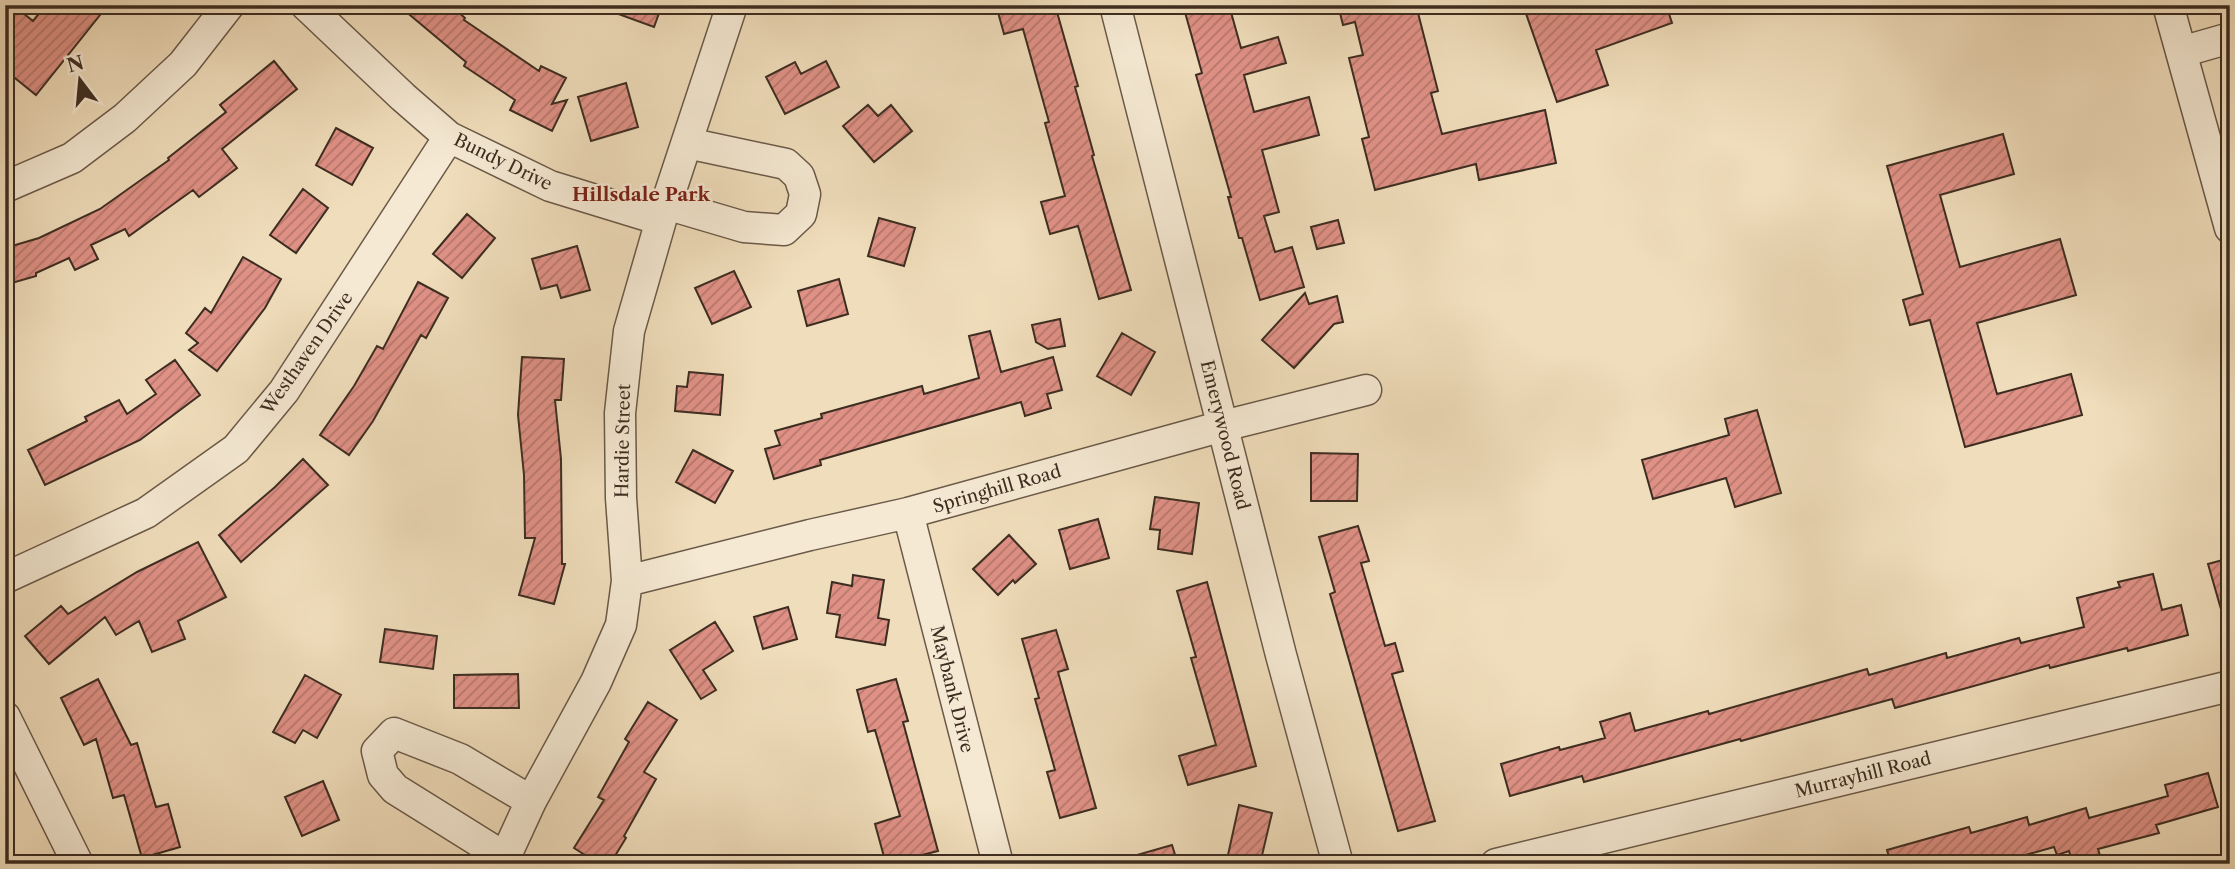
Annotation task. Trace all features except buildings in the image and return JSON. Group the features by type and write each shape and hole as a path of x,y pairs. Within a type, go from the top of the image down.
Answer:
{"street":[{"path":"5,187 72,158 125,118 183,64 229,5"},
{"name":"Bundy Drive","path":"306,5 449,137 550,187 744,227 784,230 801,214 805,194 799,176 786,164 687,143"},
{"name":"Hardie Street","path":"503,861 531,801 596,682 621,625 627,581 621,498 620,412 629,331 664,212 733,5"},
{"name":"Emerywood Road","path":"1115,5 1281,654 1338,864"},
{"path":"2168,5 2230,228"},
{"path":"2181,52 2230,38"},
{"name":"Westhaven Drive","path":"5,578 146,513 236,449 284,391 449,137"},
{"name":"Springhill Road","path":"627,581 908,513 1223,426 1366,390"},
{"name":"Maybank Drive","path":"908,513 998,864"},
{"name":"Murrayhill Road","path":"1496,864 2230,686"},
{"path":"5,717 78,864"},
{"path":"503,861 395,789 383,775 377,751 394,733 460,759 531,801"}],"district":[{"name":"Hillsdale Park","path":"641,194"}]}
